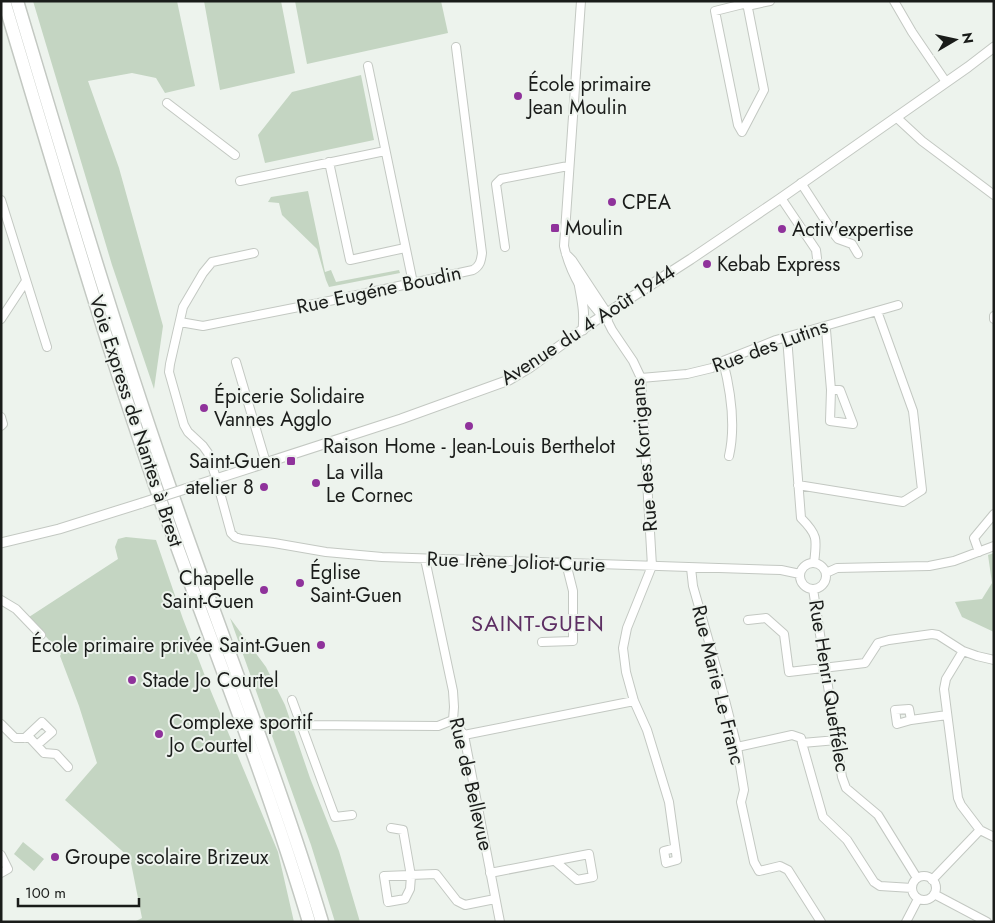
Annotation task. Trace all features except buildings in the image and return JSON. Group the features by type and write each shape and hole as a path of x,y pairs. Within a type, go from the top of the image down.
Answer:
{"highway":[{"name":"Voie Express de Nantes à Brest","path":"4,1 76,240 146,458 265,786 309,922"},
{"name":"Voie Express de Nantes à Brest","path":"17,1 92,248 154,442 275,777 322,922"}],"street":[{"path":"581,1 568,166 564,246 570,268 598,312 606,317"},
{"path":"748,6 764,90 742,132 738,125 714,11 747,3 748,6 770,1"},
{"path":"894,1 946,82"},
{"name":"Rue Eugéne Boudin","path":"180,322 203,326 413,283 473,270 478,267 482,253 456,47"},
{"name":"Avenue du 4 Août 1944","path":"1,543 76,524 401,420 509,380 582,330 606,317 781,198 994,47"},
{"path":"368,66 413,283"},
{"path":"167,103 235,155"},
{"path":"896,117 922,141 994,195"},
{"path":"240,181 385,151"},
{"path":"330,162 350,260 406,248"},
{"path":"505,247 496,184 501,179 568,166"},
{"path":"801,183 838,239 852,244 858,254"},
{"path":"781,198 816,250 817,258"},
{"path":"1,200 47,347"},
{"path":"216,478 208,452 188,432 184,425 169,372 170,364 183,308 188,296 203,273 212,262 254,253"},
{"path":"566,254 572,260 606,317"},
{"path":"1,319 26,281"},
{"path":"579,283 584,314 582,330"},
{"name":"Rue des Lutins","path":"641,378 687,374 712,368 723,361 776,340 898,304"},
{"path":"798,484 903,502 922,490 913,411 876,311"},
{"name":"Rue des Korrigans","path":"606,317 615,335 633,361 641,378 652,566"},
{"path":"825,326 831,390 830,421 853,424 840,390 831,390"},
{"path":"787,337 801,518 810,528 815,538 814,563"},
{"path":"723,361 728,381 732,417 732,443 729,456"},
{"path":"236,362 266,463"},
{"path":"1,417 3,424 1,426"},
{"name":"Rue Irène Joliot-Curie","path":"216,478 231,533 235,537 242,539 326,552 425,559 781,570 800,574"},
{"path":"979,552 974,538 994,514"},
{"path":"826,573 838,568 929,566 954,561 994,546"},
{"name":"Rue de Bellevue","path":"425,559 453,691 453,720 464,736 500,922"},
{"path":"542,642 573,641 573,591 566,563"},
{"path":"814,563 822,566 826,573 824,584 813,589 802,583 800,574 806,565 814,563"},
{"path":"652,566 627,628 624,648 626,672 634,701 647,730 668,802 675,848"},
{"name":"Rue Marie Le Franc","path":"691,568 693,586 712,649 737,747 744,790 741,802 754,862 759,871 780,866 788,870 821,922"},
{"name":"Rue Henri Queffélec","path":"813,589 842,776 846,788 878,815 917,878"},
{"path":"1,600 16,609 41,635"},
{"path":"748,620 766,618 784,634 789,672 865,663 878,643 924,635 938,635 963,651 994,660"},
{"path":"963,651 946,679 944,689 958,798 980,830 994,837"},
{"path":"292,700 335,817 352,815"},
{"path":"464,736 634,701"},
{"path":"911,720 947,715"},
{"path":"302,724 438,726 453,720"},
{"path":"25,738 42,722 52,732 37,745"},
{"path":"1,724 15,738 30,738 44,753 56,754 68,767"},
{"path":"737,747 792,734 801,738 822,817 847,840 874,882 880,886 912,888"},
{"path":"802,743 837,740"},
{"path":"391,828 403,830 411,876 410,889 405,899 388,902 384,876 411,876 436,874 457,901 465,905 495,899"},
{"path":"932,880 980,830"},
{"path":"490,873 589,854 593,877 578,880 555,861"},
{"path":"1,855 8,870 1,873"},
{"path":"925,876 932,880 936,886 934,894 929,899 918,899 913,894 913,882 917,878 925,876"},
{"path":"934,894 987,922"},
{"path":"906,922 918,899"}],"green space":[{"path":"33,1 177,1 195,86 165,93 156,78 132,73 88,81 119,168 163,326 154,389 112,265"},
{"path":"204,1 281,1 295,73 220,90"},
{"path":"295,1 441,1 448,33 307,64"},
{"path":"361,75 374,140 265,163 258,135 292,92"},
{"path":"308,191 325,272 331,270 336,282 399,270 400,273 329,287 317,249 282,215 279,203 268,202 271,197"},
{"name":"Complexe sportif Jo Courtel","path":"126,537 156,540 183,619 210,689 278,852 294,922 134,922 142,918 130,858 65,800 97,763 79,706 60,656 61,654 29,617 118,559 115,547 118,539"},
{"path":"994,553 994,632 962,617 955,602 982,599 992,583 988,555"},
{"path":"230,618 266,667 285,705 310,778 339,851 360,922 335,922 311,845"},
{"path":"23,842 44,859 34,871 14,854"}],"place":[{"name":"École primaire Jean Moulin","path":"518,96"},
{"name":"CPEA","path":"612,202"},
{"name":"Moulin","path":"555,228"},
{"name":"Activ'expertise","path":"782,229"},
{"name":"Kebab Express","path":"707,264"},
{"name":"Épicerie Solidaire Vannes Agglo","path":"204,408"},
{"name":"Raison Home - Jean-Louis Berthelot","path":"469,426"},
{"name":"Saint-Guen","path":"291,461"},
{"name":"La villa Le Cornec","path":"316,483"},
{"name":"atelier 8","path":"264,487"},
{"name":"Église Saint-Guen","path":"300,583"},
{"name":"Chapelle Saint-Guen","path":"264,590"},
{"name":"École primaire privée Saint-Guen","path":"321,645"},
{"name":"Stade Jo Courtel","path":"132,680"},
{"name":"Complexe sportif Jo Courtel","path":"159,734"},
{"name":"Groupe scolaire Brizeux","path":"55,857"}],"district":[{"name":"SAINT-GUEN","path":"538,623"}]}
